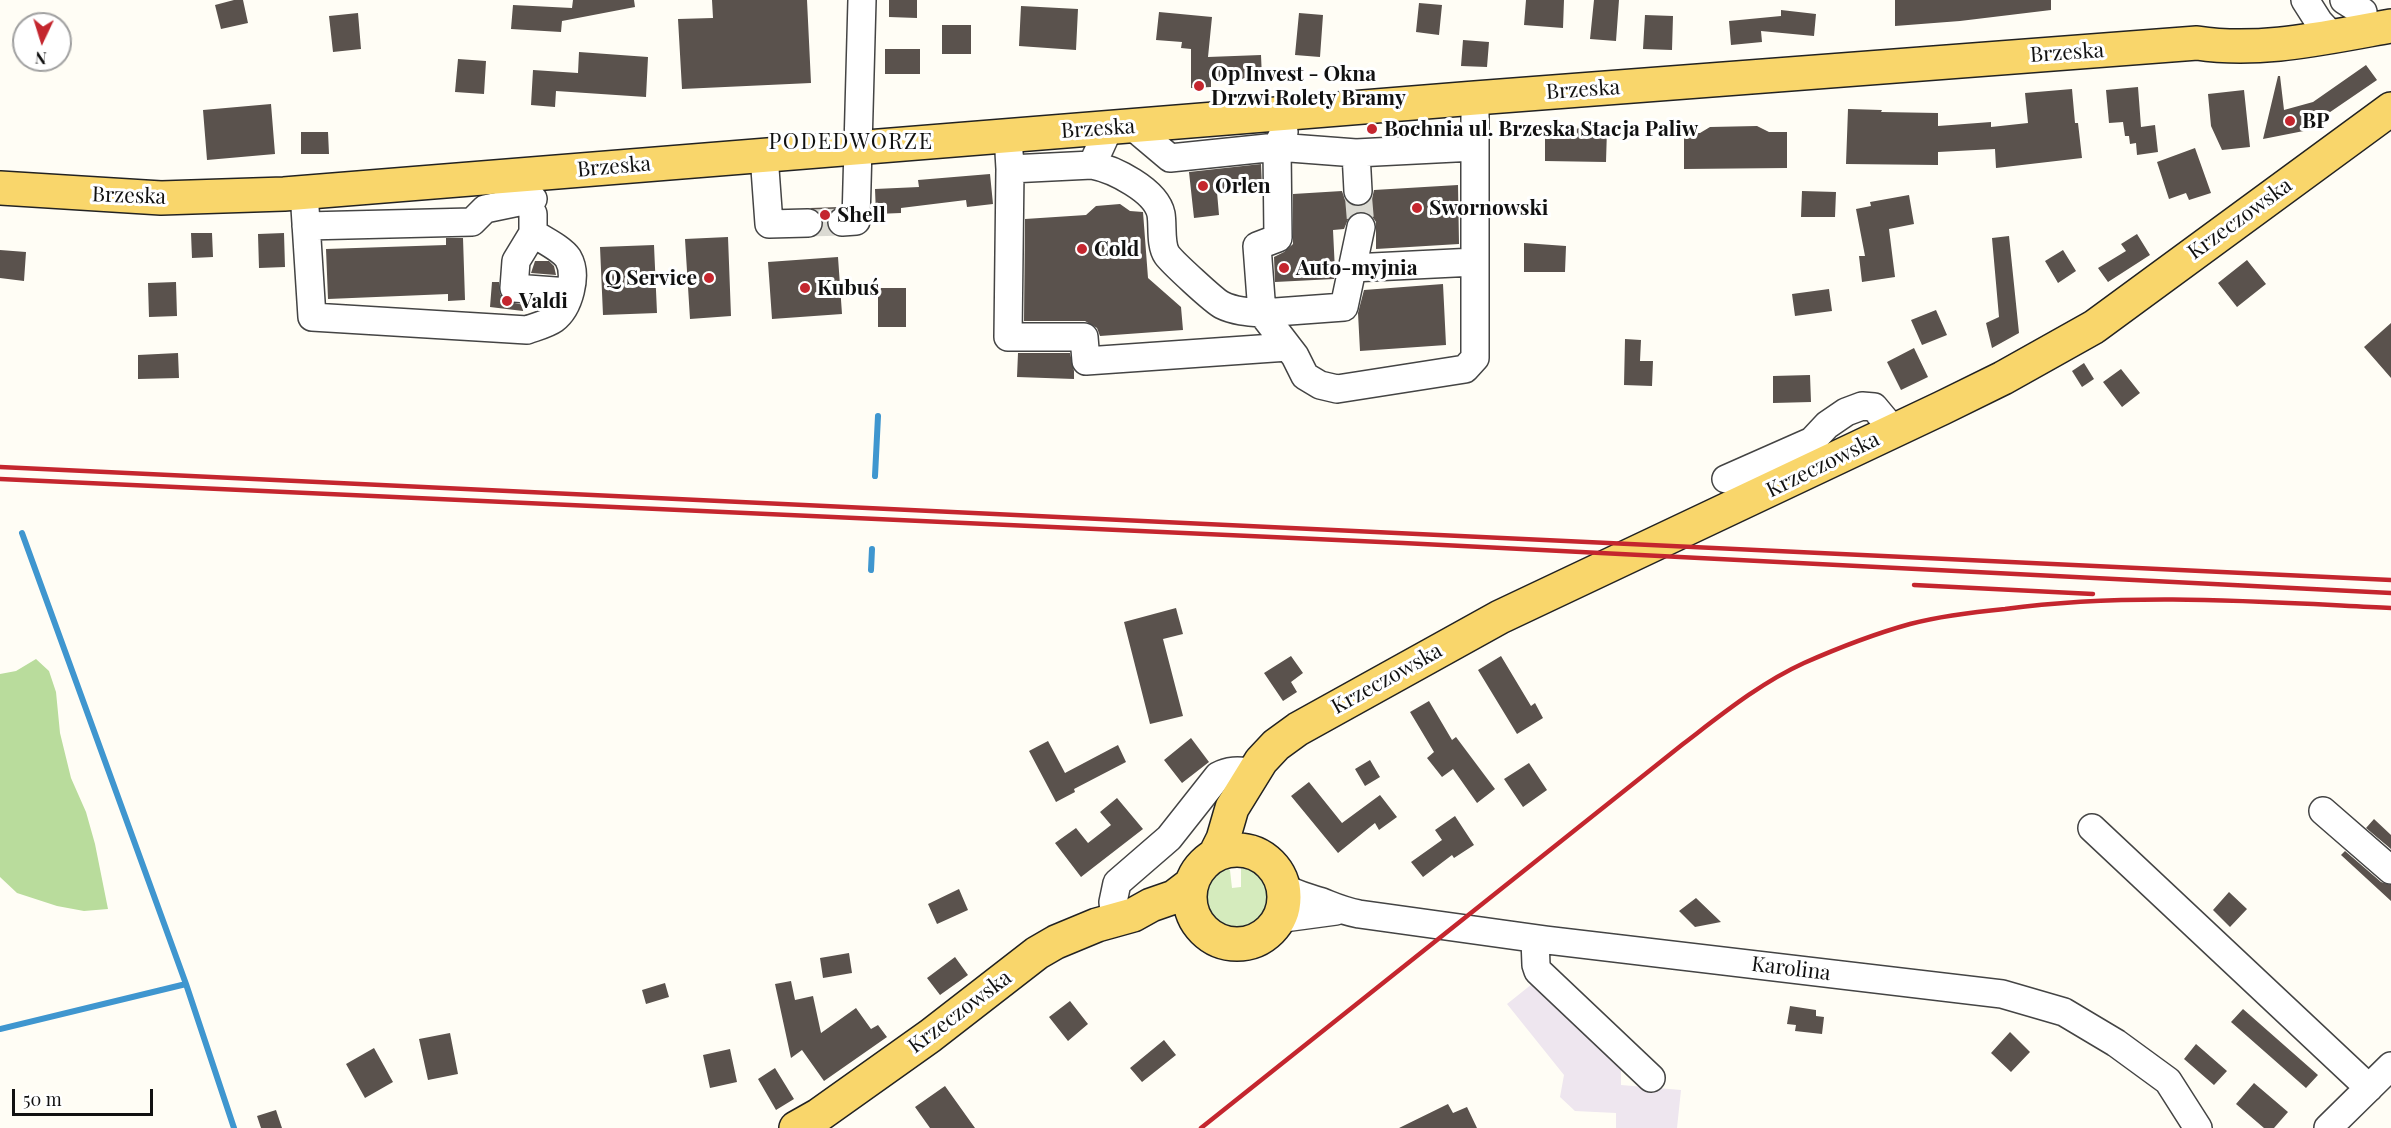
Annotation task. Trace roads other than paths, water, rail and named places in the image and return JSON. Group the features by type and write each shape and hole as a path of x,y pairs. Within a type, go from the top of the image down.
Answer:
{"main road":[{"name":"Brzeska","path":"0,188 161,198 532,187 764,155 859,147 2197,43 2223,47 2301,42 2319,20 2372,11"},
{"name":"Krzeczowska","path":"1215,855 1223,839 1229,817 1268,753 1298,729 1500,617 2003,378 2094,327 2391,109"},
{"path":"1249,782 1247,836 1256,854 1273,867 1282,886 1282,907 1276,922 1265,934 1256,939 1235,944 1209,935 1196,921 1190,903 1191,884 1200,867 1215,855 1234,850 1256,854"},
{"name":"Krzeczowska","path":"796,1128 819,1115 930,1036 1037,953 1076,933 1173,897 1191,884"},
{"name":"Krzeczowska","path":"1124,917 1196,921"}],"street":[{"path":"842,222 856,221 862,0"},
{"path":"1292,114 1277,147 1278,237 1257,246 1262,313 1288,346 1305,376 1320,385 1337,389 1465,369 1475,358 1475,98"},
{"path":"1092,165 1121,127 1170,158 1277,147 1356,153 1475,147"},
{"path":"1008,136 1010,169 1008,337 1084,337 1086,361 1288,346"},
{"path":"1356,153 1359,191"},
{"path":"764,155 769,224 808,223"},
{"path":"1010,169 1092,165 1104,167 1119,174 1146,191 1160,211 1166,254 1220,304 1242,311 1262,313 1344,307 1361,227"},
{"path":"306,226 472,222 485,209 532,187 533,233 516,261 514,288 569,292"},
{"path":"304,192 312,317 527,330 554,319 567,302 571,266 567,256 533,233"},
{"path":"1352,268 1475,262"},
{"path":"1726,479 1812,441 1827,425 1846,412 1862,406 1874,407 1894,431"},
{"path":"1124,917 1114,890 1123,876 1169,838 1218,776 1226,772 1249,782"},
{"path":"2323,811 2391,870"},
{"path":"2092,828 2368,1088"},
{"name":"Karolina","path":"1282,886 1298,896 1337,910 1534,939 1990,993 2022,1000 2064,1012 2116,1043 2159,1074 2168,1081 2198,1128"},
{"name":"Karolina","path":"1276,922 1284,918 1337,910"},
{"path":"1534,939 1538,971 1651,1078"},
{"path":"2328,1128 2391,1066"}],"waterway":[{"path":"875,476 878,416"},
{"path":"22,533 186,984 234,1128"},
{"path":"871,570 872,549"},
{"path":"0,1029 186,984"}],"tunnel":[{"path":"1358,191 1361,227"},
{"path":"808,223 842,222"}],"railway":[{"path":"0,467 2391,580"},
{"path":"0,479 1403,543 2391,593"},
{"path":"1914,585 2093,594"},
{"path":"1201,1128 1683,744 1756,690 1804,663 1870,637 1922,621 1969,613 2053,604 2198,600 2391,608"}],"place":[{"name":"Op Invest - Okna Drzwi Rolety Bramy","path":"1199,86"},
{"name":"BP","path":"2290,121"},
{"name":"Bochnia ul. Brzeska Stacja Paliw","path":"1372,129"},
{"name":"Orlen","path":"1203,186"},
{"name":"Swornowski","path":"1417,208"},
{"name":"Shell","path":"825,215"},
{"name":"Cold","path":"1082,249"},
{"name":"Auto-myjnia","path":"1284,268"},
{"name":"Q Service","path":"709,278"},
{"name":"Kubuś","path":"805,288"},
{"name":"Valdi","path":"507,301"}],"district":[{"name":"PODEDWORZE","path":"851,142"}]}
